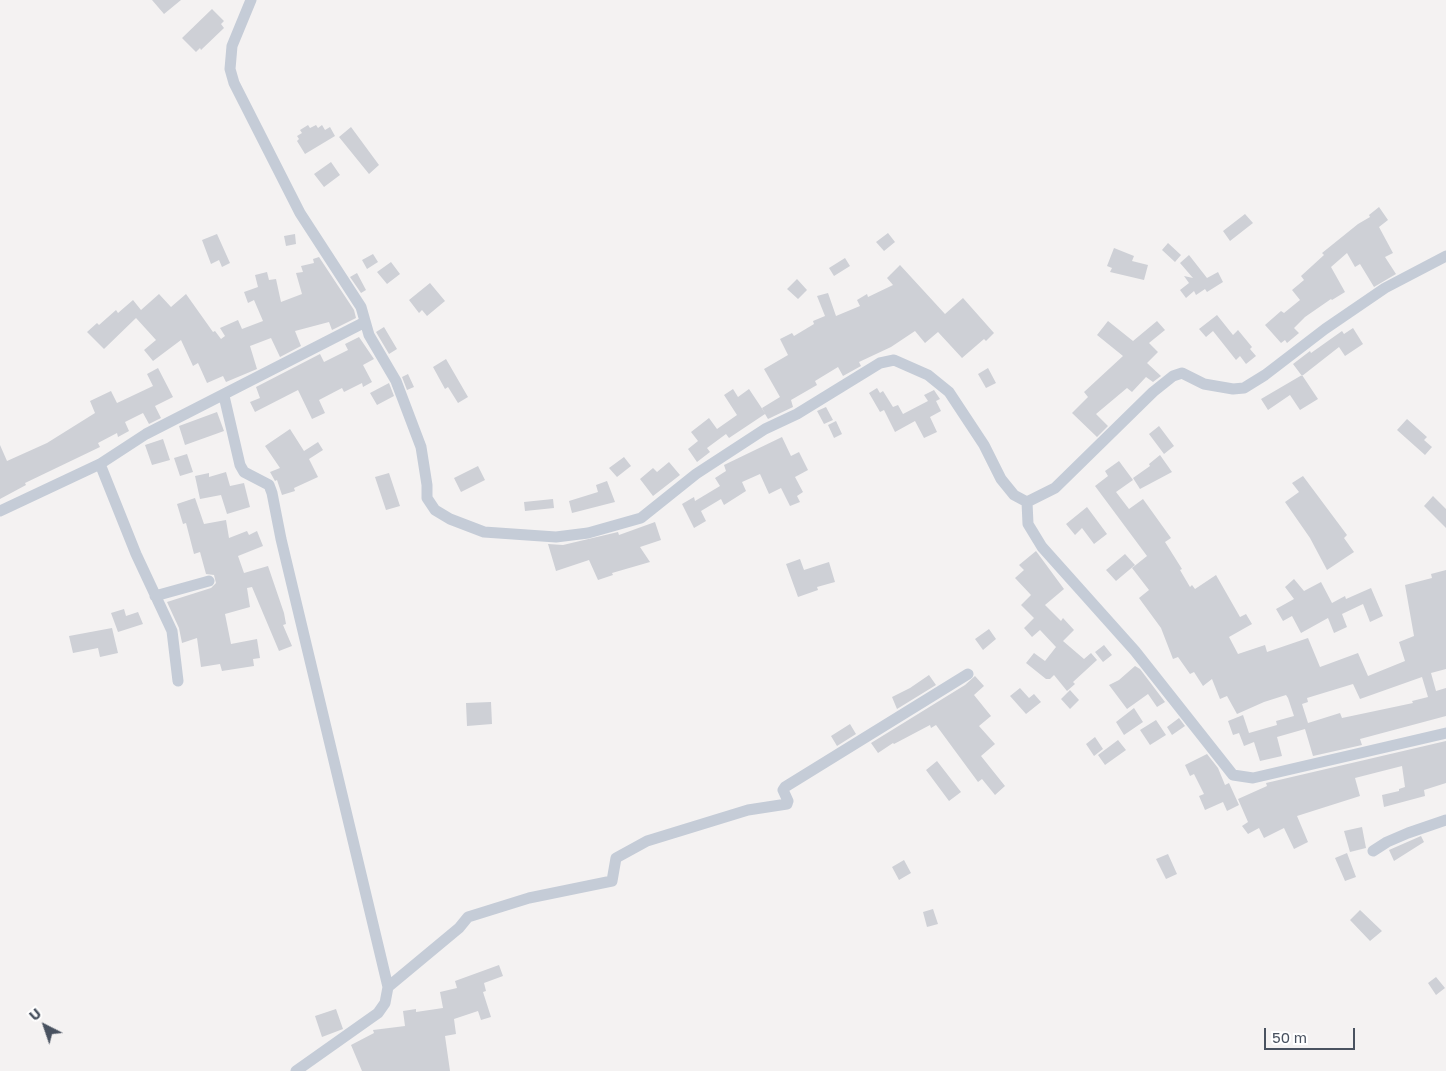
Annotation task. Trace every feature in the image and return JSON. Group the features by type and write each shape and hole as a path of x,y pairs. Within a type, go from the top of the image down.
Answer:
{"street":[{"path":"251,0 232,46 230,69 234,83 300,213 361,307 369,334 396,381 421,446 427,485 426,498 435,510 450,519 484,532 556,537 588,533 641,518 696,474 765,429 797,414 880,364 894,360 928,375 949,392 984,445 1001,479 1014,495 1027,502"},
{"path":"1027,502 1055,488 1153,392 1173,376 1182,373 1204,384 1233,389 1244,388 1265,375 1325,329 1385,288 1446,256"},
{"path":"0,511 100,464 146,434 224,396 365,322"},
{"path":"224,396 240,465 244,472 269,484 272,493 280,539 388,987 385,1003 378,1013 296,1071"},
{"path":"100,464 155,596 172,630 178,682"},
{"path":"1027,502 1028,524 1042,547 1135,652 1233,775 1253,778 1446,733"},
{"path":"155,596 209,581"},
{"path":"388,987 459,928 468,917 529,898 612,881 616,858 647,841 748,810 787,804 788,801 783,790 784,787 968,674"},
{"path":"1373,851 1386,842 1446,820"}],"building":[{"path":"152,0 181,0 164,14"},
{"path":"212,9 224,21 221,24 224,28 201,50 200,48 196,52 182,38"},
{"path":"308,125 310,128 316,125 318,128 322,125 325,130 330,127 335,136 305,154 297,141 299,139 297,136 302,133 300,130"},
{"path":"351,127 379,165 369,174 339,137"},
{"path":"331,162 340,175 324,187 314,174"},
{"path":"1379,207 1388,220 1379,227 1393,253 1385,257 1396,274 1374,287 1360,264 1355,267 1347,253 1331,267 1345,292 1305,317 1294,328 1299,333 1287,343 1285,340 1281,343 1265,325 1281,311 1284,313 1300,300 1292,290 1304,280 1301,276 1324,255 1322,253 1358,224 1370,217 1369,215"},
{"path":"1245,214 1253,223 1230,241 1223,231"},
{"path":"888,233 895,242 884,251 876,242"},
{"path":"217,234 230,263 222,267 219,260 211,264 202,240"},
{"path":"295,234 296,244 286,246 284,236"},
{"path":"1168,243 1181,255 1175,262 1162,250"},
{"path":"1114,248 1134,256 1132,261 1148,265 1144,280 1110,272 1112,268 1107,266"},
{"path":"373,254 378,262 367,269 362,260"},
{"path":"1189,255 1207,278 1218,272 1223,282 1207,292 1205,289 1196,295 1194,291 1186,298 1180,290 1189,283 1184,276 1193,278 1180,263"},
{"path":"319,257 354,310 356,318 332,330 329,322 295,331 301,346 280,357 271,338 250,346 257,369 226,382 223,376 207,383 198,363 193,366 181,340 153,361 144,350 156,340 136,318 104,349 87,332 97,323 99,325 116,310 118,313 133,300 141,310 159,294 171,307 186,294 213,332 215,331 221,339 225,336 220,328 238,320 242,329 263,321 254,300 248,303 244,292 258,287 255,275 267,272 269,280 276,279 281,302 302,294 296,273 303,272 301,266 314,263 313,259"},
{"path":"845,258 850,266 834,276 829,268"},
{"path":"391,262 400,274 387,284 377,272"},
{"path":"900,265 945,314 963,298 994,333 962,358 938,332 925,343 915,331 891,347 859,362 861,366 843,376 838,367 815,381 817,385 791,400 793,407 768,419 765,414 729,438 726,434 707,448 710,452 697,462 688,449 698,441 691,432 709,418 717,429 737,415 724,395 733,389 738,397 749,389 765,413 762,408 780,397 764,369 788,355 780,339 792,333 794,336 814,324 813,321 825,316 817,296 828,293 836,316 860,306 857,300 867,294 868,297 893,285 887,278"},
{"path":"357,273 366,290 361,293 350,277"},
{"path":"797,279 807,290 798,299 787,289"},
{"path":"430,283 445,301 427,316 422,310 419,313 409,300"},
{"path":"1217,315 1233,335 1238,330 1252,347 1250,349 1256,356 1246,364 1240,356 1236,360 1213,331 1206,337 1199,329"},
{"path":"1108,321 1133,341 1157,321 1165,330 1149,343 1158,352 1147,363 1161,376 1153,382 1146,377 1132,392 1127,388 1096,414 1108,426 1097,437 1072,413 1088,397 1084,392 1123,356 1097,335"},
{"path":"384,327 397,349 389,354 376,332"},
{"path":"1353,328 1363,344 1345,356 1339,347 1302,376 1293,364 1342,331 1344,334"},
{"path":"359,337 374,359 363,365 372,382 363,387 362,383 344,392 342,388 319,400 325,413 312,419 298,390 255,412 250,402 260,398 256,387 320,354 324,362 348,350 345,344"},
{"path":"446,359 468,397 458,403 448,387 445,389 433,367"},
{"path":"158,368 173,397 155,406 161,418 149,424 143,413 125,422 129,431 118,437 117,433 98,443 100,447 25,483 26,485 0,499 0,445 7,461 47,443 95,413 90,401 111,391 117,403 153,386 147,374"},
{"path":"988,368 996,383 986,388 978,374"},
{"path":"408,374 414,387 407,390 402,377"},
{"path":"1302,375 1318,399 1300,410 1290,395 1268,410 1261,399"},
{"path":"389,383 394,396 377,405 370,393"},
{"path":"877,388 880,393 883,391 893,407 898,405 903,414 928,401 924,395 934,390 940,399 936,401 941,411 930,417 937,432 924,438 915,421 895,432 884,410 880,412 869,393"},
{"path":"826,407 833,420 824,424 817,411"},
{"path":"217,412 224,431 185,445 179,426"},
{"path":"1407,419 1427,437 1424,440 1432,447 1425,455 1397,430"},
{"path":"836,421 842,434 834,438 828,425"},
{"path":"1159,426 1174,446 1164,454 1149,434"},
{"path":"290,429 304,451 318,442 323,450 309,459 318,477 294,488 295,491 282,495 277,480 275,481 270,472 280,468 265,446"},
{"path":"782,437 791,456 799,452 808,470 795,477 803,492 797,496 800,502 790,506 781,488 769,494 760,474 742,482 746,491 724,505 721,499 701,511 706,521 694,528 682,504 694,497 695,501 720,486 715,478 726,471 724,465"},
{"path":"163,439 170,460 152,465 145,445"},
{"path":"187,454 193,472 180,476 174,458"},
{"path":"1160,455 1172,472 1140,489 1133,478 1150,466 1149,464"},
{"path":"624,457 631,466 617,477 609,468"},
{"path":"1119,461 1133,480 1116,492 1129,509 1143,499 1171,538 1165,542 1182,569 1180,570 1190,587 1192,585 1195,589 1216,575 1240,617 1246,614 1252,624 1229,637 1238,654 1265,645 1267,652 1308,638 1320,667 1358,653 1368,676 1405,661 1399,642 1414,636 1405,585 1432,578 1431,574 1446,570 1446,669 1431,673 1436,691 1446,688 1446,716 1360,739 1362,745 1313,756 1305,729 1277,737 1282,756 1260,761 1254,742 1244,746 1239,733 1233,735 1228,721 1243,715 1249,733 1277,725 1276,721 1294,716 1288,698 1286,695 1237,714 1227,696 1220,699 1212,679 1203,686 1194,672 1190,674 1178,657 1173,659 1161,628 1139,598 1149,590 1132,568 1147,556 1095,486 1108,476 1105,471","holes":["1422,677 1428,697 1412,701 1413,703 1342,718 1340,713 1308,723 1302,704 1308,702 1307,698 1353,684 1360,699"]},
{"path":"669,462 680,475 653,496 640,479 653,468 657,472"},
{"path":"478,466 485,480 461,492 454,478"},
{"path":"226,472 230,486 244,483 250,507 227,514 221,495 200,499 195,476 209,473 209,477"},
{"path":"389,473 400,506 386,510 375,477"},
{"path":"1303,476 1347,535 1344,538 1354,552 1327,570 1310,538 1285,502 1299,492 1292,483"},
{"path":"607,481 615,502 572,513 569,501 598,492 596,485"},
{"path":"1433,496 1446,509 1446,528 1424,506"},
{"path":"195,498 204,524 226,520 229,538 247,531 249,535 257,531 263,546 238,556 244,573 268,566 284,613 286,624 283,625 292,646 279,651 252,587 247,588 250,607 225,614 231,644 257,639 260,658 253,659 254,666 222,671 220,664 201,667 197,638 182,643 179,628 167,602 211,588 216,583 214,575 206,574 200,552 194,554 186,523 183,524 177,504"},
{"path":"553,499 554,508 525,511 524,502"},
{"path":"1087,507 1107,534 1094,544 1082,528 1075,535 1066,524"},
{"path":"655,522 661,540 640,547 650,562 612,573 613,575 598,580 589,560 556,571 548,544 563,545 618,532 619,535"},
{"path":"1036,551 1064,589 1045,605 1061,621 1063,618 1074,630 1063,641 1084,659 1091,653 1097,660 1073,682 1075,684 1067,691 1054,675 1050,679 1046,679 1026,663 1034,653 1045,661 1056,647 1040,630 1032,637 1024,628 1034,618 1021,605 1031,595 1015,578 1024,570 1019,565"},
{"path":"1125,554 1135,565 1116,581 1106,570"},
{"path":"800,559 804,570 829,562 835,582 817,587 818,590 798,597 786,564"},
{"path":"1294,579 1304,591 1321,582 1332,603 1345,596 1346,599 1371,588 1383,616 1370,622 1363,604 1342,614 1347,627 1334,633 1328,618 1301,633 1292,616 1283,621 1276,609 1294,599 1285,587"},
{"path":"124,609 126,616 138,612 143,624 118,632 111,613"},
{"path":"112,628 118,653 100,657 98,648 73,653 69,636"},
{"path":"989,629 996,639 983,650 975,639"},
{"path":"1104,645 1112,655 1103,662 1095,652"},
{"path":"1135,666 1140,669 1165,702 1157,707 1148,694 1127,709 1109,685 1119,680"},
{"path":"929,675 936,685 897,709 892,697"},
{"path":"975,676 984,686 974,695 991,716 979,726 995,744 981,756 1005,786 995,795 982,779 978,782 936,725 931,728 930,725 893,743 878,753 871,743 965,685"},
{"path":"1020,688 1029,698 1034,694 1041,702 1026,714 1010,696"},
{"path":"1070,690 1079,700 1070,709 1061,699"},
{"path":"491,702 492,724 467,726 466,703"},
{"path":"1134,708 1143,722 1124,735 1116,722"},
{"path":"1179,718 1185,726 1172,735 1167,727"},
{"path":"1156,720 1166,735 1150,745 1140,730"},
{"path":"850,724 856,734 837,746 831,736"},
{"path":"1095,737 1103,749 1094,756 1086,744"},
{"path":"1118,740 1126,750 1105,765 1098,755"},
{"path":"1446,741 1446,783 1424,790 1425,796 1384,807 1382,795 1399,791 1399,789 1405,787 1402,766 1355,778 1360,796 1297,816 1308,842 1294,849 1284,828 1264,838 1259,828 1248,834 1242,826 1248,822 1238,799 1267,786 1266,783"},
{"path":"1207,754 1218,768 1225,785 1229,783 1239,805 1227,811 1223,802 1205,810 1199,796 1204,794 1194,774 1190,776 1185,765"},
{"path":"937,761 961,792 949,801 926,770"},
{"path":"1362,827 1366,848 1350,852 1344,831"},
{"path":"1421,836 1424,842 1394,861 1389,850"},
{"path":"1347,853 1356,877 1345,881 1335,858"},
{"path":"1168,854 1177,874 1166,879 1156,859"},
{"path":"904,860 911,873 899,880 892,867"},
{"path":"933,909 938,924 927,927 923,912"},
{"path":"1360,910 1382,931 1370,941 1350,920"},
{"path":"499,965 503,976 484,983 486,991 483,992 491,1017 481,1020 478,1011 454,1019 456,1034 445,1036 450,1071 362,1071 351,1045 374,1033 373,1030 405,1026 403,1011 416,1009 416,1012 443,1008 440,992 457,988 455,981"},
{"path":"1436,977 1445,988 1436,995 1428,983"},
{"path":"336,1009 343,1029 322,1037 315,1016"}]}
